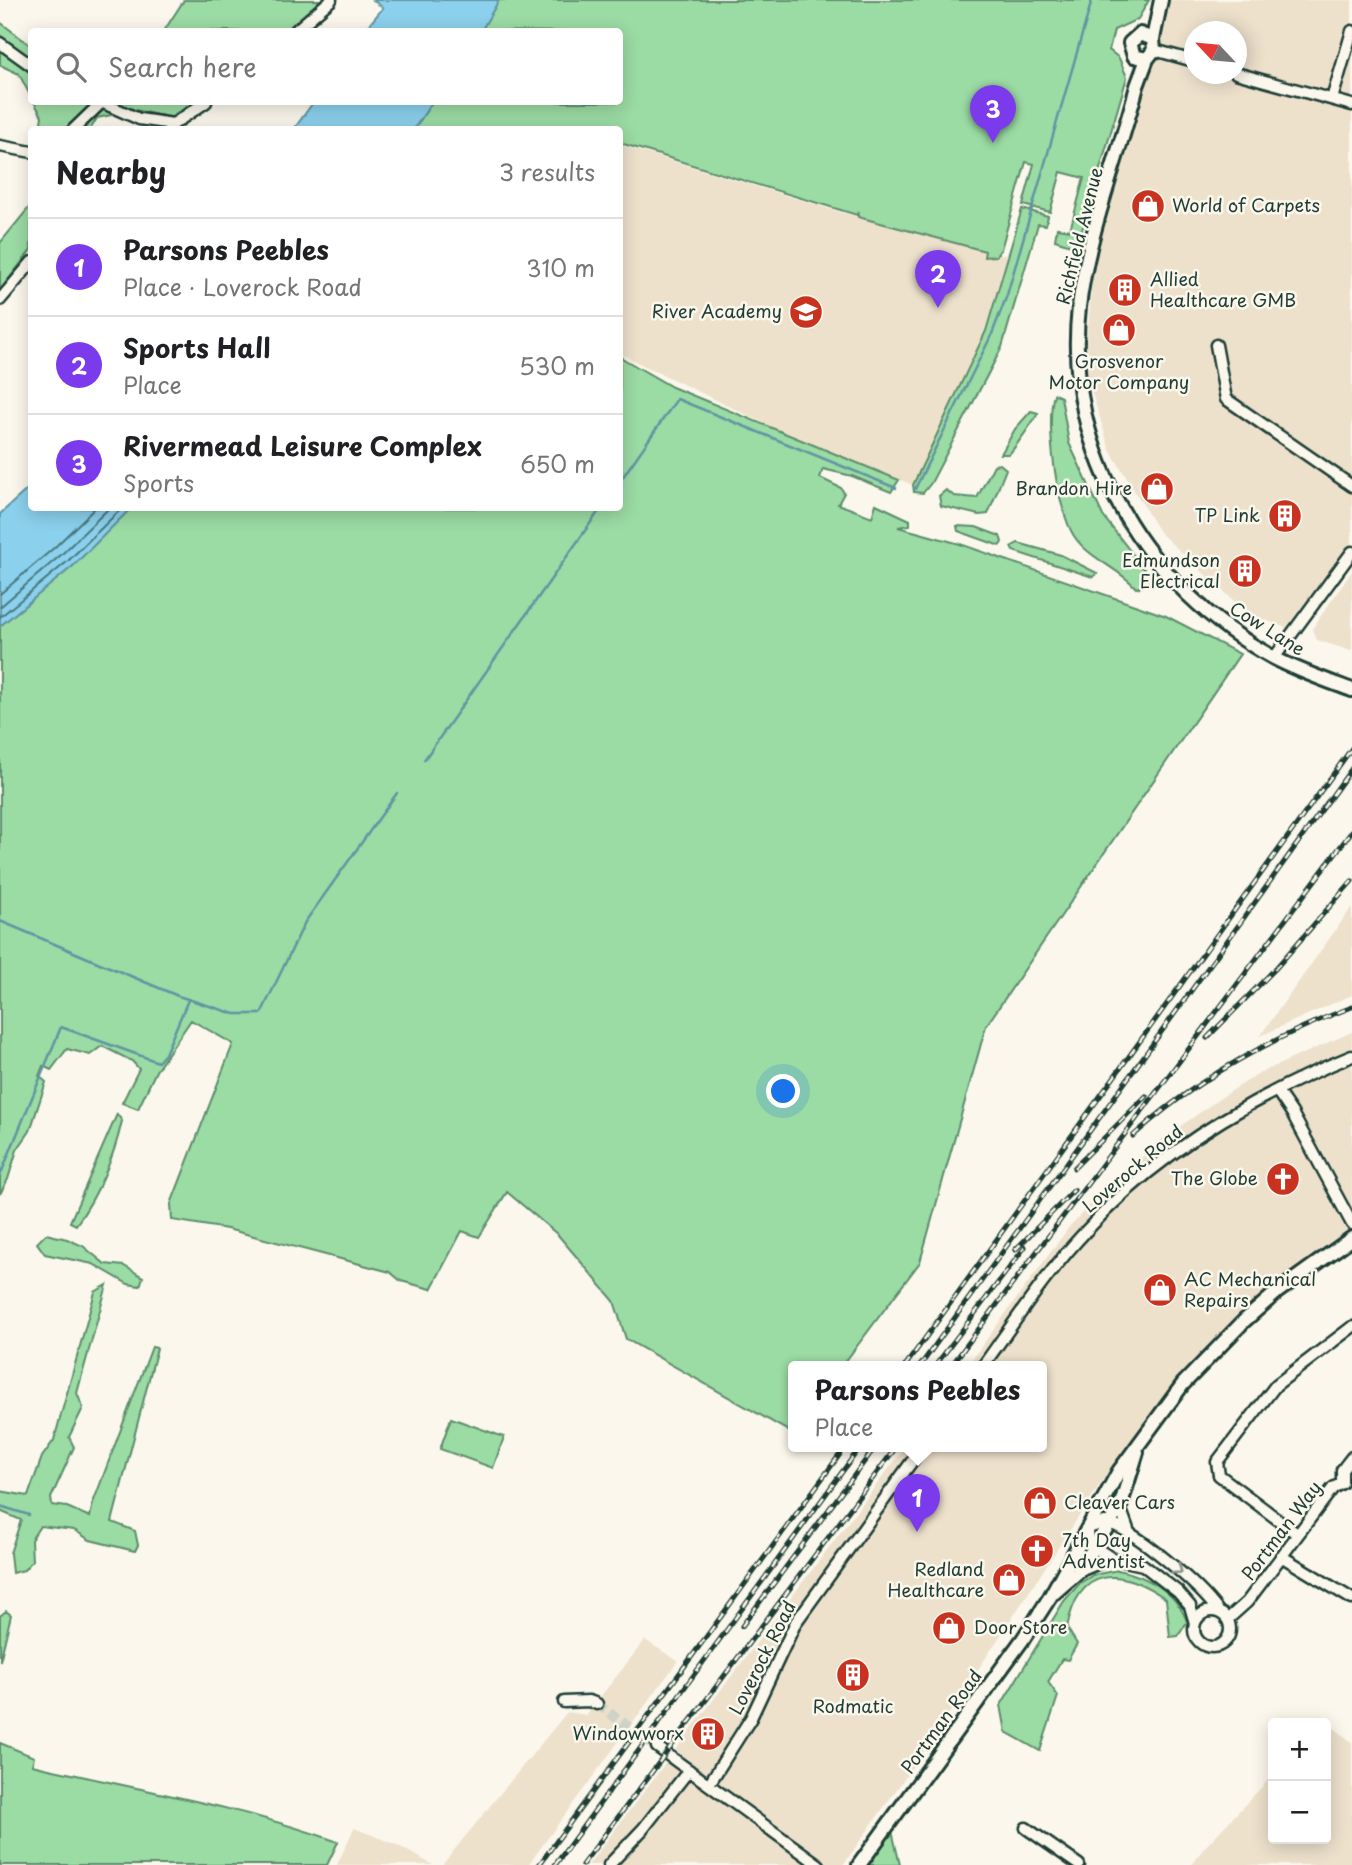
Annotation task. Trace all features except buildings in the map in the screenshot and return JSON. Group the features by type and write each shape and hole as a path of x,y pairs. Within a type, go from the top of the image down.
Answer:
{"street":[{"path":"299,28 331,0"},
{"name":"Richfield Avenue","path":"1147,51 1130,43 1140,34 1159,5"},
{"name":"Richfield Avenue","path":"1159,5 1082,289 1078,320 1078,374 1084,416 1109,488 1136,535 1174,580"},
{"path":"1332,99 1352,31"},
{"path":"1140,34 1147,51 1184,59"},
{"path":"0,43 28,63"},
{"path":"1247,76 1352,105"},
{"path":"77,126 99,105"},
{"path":"107,105 141,124 160,126"},
{"path":"171,126 202,105"},
{"path":"0,146 28,151"},
{"path":"0,300 28,267"},
{"path":"1216,345 1226,399 1352,486"},
{"path":"1274,658 1352,552"},
{"name":"Cow Lane","path":"1174,580 1231,630 1274,658 1352,690"},
{"name":"Loverock Road","path":"987,1361 1073,1246 1114,1202 1206,1129 1289,1082 1352,1056"},
{"path":"1277,1091 1292,1113 1352,1224"},
{"name":"Portman Road","path":"859,1865 977,1705 1050,1597 1119,1471 1183,1384 1244,1321 1306,1269 1352,1238"},
{"path":"1297,1534 1219,1475 1217,1462 1276,1385 1352,1327"},
{"name":"Portman Road","path":"1050,1597 1079,1571 1121,1507 1143,1438"},
{"name":"Loverock Road","path":"709,1784 751,1718 796,1622 919,1452"},
{"name":"Portman Way","path":"1227,1619 1247,1602 1333,1488 1347,1485 1342,1470 1352,1457"},
{"path":"1121,1507 1131,1535"},
{"path":"1100,1522 1109,1522 1131,1535 1190,1580 1227,1619 1230,1630 1227,1638 1213,1647 1199,1641 1194,1632 1195,1623 1190,1605 1157,1574 1143,1565 1111,1558 1094,1548 1086,1529 1100,1522"},
{"path":"1281,1556 1352,1599"},
{"path":"1079,1571 1111,1558"},
{"path":"1195,1623 1202,1614 1218,1612"},
{"path":"564,1702 589,1700 597,1704"},
{"path":"657,1747 819,1865"},
{"path":"609,1865 643,1829 690,1770"},
{"path":"1026,1828 1079,1865"}],"shaded area":[{"path":"1163,0 1352,0 1352,542 1286,628 1247,613 1159,532 1110,450 1084,368 1095,252"},
{"name":"River Academy","path":"623,146 840,212 1008,256 986,331 913,485 791,436 623,355"},
{"path":"1352,571 1351,651 1317,640 1312,629"},
{"path":"1352,907 1352,995 1260,1036"},
{"path":"1352,1032 1352,1230 1332,1241 1241,1311 1124,1448 931,1741 843,1865 588,1865 901,1452 1047,1452 1047,1361 971,1361 1070,1226 1100,1194 1165,1137 1260,1073"},
{"path":"645,1640 678,1661 528,1865 442,1865 567,1712 586,1715"},
{"path":"1331,1726 1352,1742 1352,1865 1192,1865 1203,1849 1268,1780 1268,1844 1331,1844"},
{"path":"354,1828 395,1844 433,1865 337,1865"}],"green space":[{"path":"184,0 323,0 290,28 166,28"},
{"path":"499,0 1149,0 1138,19 1114,30 1109,50 1119,58 1127,77 1077,247 1055,240 1057,228 1070,230 1084,178 1061,172 1050,212 1023,205 1034,164 1026,162 1001,249 996,256 984,257 985,251 858,217 858,212 857,215 623,144 623,126 417,126 430,105 623,105 623,28 483,28"},
{"path":"0,22 28,44 28,91 19,74 0,65"},
{"path":"36,105 192,105 173,118 135,110 97,118 92,126 40,126 42,116"},
{"path":"28,209 28,254 0,290 0,243"},
{"path":"1022,209 1048,216 1046,225 1038,224 1002,347 931,483 923,493 914,492 913,485 986,331"},
{"path":"623,359 672,387 899,480 891,492 852,476 823,469 820,478 841,488 844,493 838,504 872,517 876,504 910,520 910,525 898,527 960,544 1166,616 1240,654 986,1026 920,1262 846,1361 788,1361 788,1431 626,1339 614,1301 558,1235 507,1192 479,1237 462,1231 431,1289 401,1281 390,1272 227,1229 172,1220 171,1204 233,1044 191,1020 156,1071 138,1109 122,1103 139,1069 132,1061 102,1046 90,1055 67,1049 51,1070 43,1066 39,1076 46,1082 30,1131 17,1150 0,1194 0,626 73,566 128,511 623,511"},
{"path":"1054,394 1061,397 1069,443 1103,516 1151,578 1149,584 1136,588 1080,544 1068,524 1054,467 1051,425"},
{"path":"1031,411 1038,413 1024,434 1009,454 1001,454 1015,429"},
{"path":"1000,464 1006,469 988,514 979,515 941,506 939,496 946,490 954,496 977,498 994,465"},
{"path":"957,526 976,527 1000,536 1002,542 1000,546 958,531"},
{"path":"1018,543 1061,555 1097,573 1093,577 1013,551 1011,547"},
{"path":"117,1114 122,1121 110,1162 76,1225 70,1222"},
{"path":"46,1234 83,1246 105,1264 124,1266 143,1277 140,1286 128,1284 93,1264 45,1254 37,1243"},
{"path":"107,1285 77,1393 83,1408 69,1437 74,1447 51,1498 52,1505 67,1507 90,1517 152,1347 157,1348 112,1522 135,1531 138,1545 135,1551 90,1540 74,1530 40,1526 31,1540 32,1561 24,1570 12,1573 10,1553 21,1520 0,1511 0,1491 28,1496 42,1457 54,1440 95,1292"},
{"path":"451,1418 504,1437 493,1468 440,1449"},
{"path":"1118,1570 1140,1576 1160,1587 1176,1602 1187,1622 1178,1636 1170,1637 1166,1599 1133,1581 1104,1578 1091,1583 1081,1592 1073,1607 1067,1628 1077,1644 1068,1660 1062,1659 1048,1682 1058,1696 1040,1751 1006,1732 1001,1705 1064,1601 1080,1583 1093,1575"},
{"path":"6,1611 11,1615 0,1661 0,1616"},
{"path":"0,1743 34,1757 32,1765 225,1808 338,1842 327,1865 0,1865"},
{"path":"892,1831 900,1865 868,1865"}],"water":[{"path":"373,0 499,0 483,28 366,28 383,8"},
{"path":"311,105 430,105 416,126 296,126"},
{"path":"28,489 28,511 128,511 73,566 0,626 0,514"}],"waterway":[{"path":"915,489 992,334 1007,295 1092,0"},
{"path":"623,477 677,399 896,488"},
{"path":"424,760 599,511"},
{"path":"0,921 178,996 235,1014 261,1014 305,922 397,793"},
{"path":"0,1176 61,1027 158,1062 165,1054 188,1000"},
{"path":"0,1506 29,1515"}],"tunnel":[{"path":"597,1704 657,1747"}],"railway":[{"path":"909,1361 1352,748"},
{"path":"924,1361 1352,768"},
{"path":"955,1361 1352,831"},
{"path":"1207,1038 1275,969 1352,881"},
{"path":"1133,1136 1183,1096 1236,1061 1293,1032 1352,1007"},
{"path":"1074,1168 1146,1096"},
{"path":"1015,1250 1074,1190"},
{"path":"939,1361 1025,1247"},
{"path":"539,1865 842,1452"},
{"path":"555,1865 857,1452"},
{"path":"742,1626 872,1452"},
{"path":"582,1865 892,1452"}],"place":[{"name":"Rivermead Leisure Complex","path":"993,143"},
{"name":"World of Carpets","path":"1148,206"},
{"name":"Allied Healthcare GMB","path":"1125,290"},
{"name":"Sports Hall","path":"938,308"},
{"name":"River Academy","path":"806,312"},
{"name":"Grosvenor Motor Company","path":"1119,330"},
{"name":"Brandon Hire","path":"1157,489"},
{"name":"TP Link","path":"1285,516"},
{"name":"Edmundson Electrical","path":"1245,571"},
{"name":"The Globe","path":"1283,1179"},
{"name":"AC Mechanical Repairs","path":"1160,1290"},
{"name":"Cleaver Cars","path":"1040,1503"},
{"name":"Parsons Peebles","path":"917,1532"},
{"name":"7th Day Adventist","path":"1037,1551"},
{"name":"Redland Healthcare","path":"1009,1580"},
{"name":"Door Store","path":"949,1628"},
{"name":"Rodmatic","path":"853,1675"},
{"name":"Windowworx","path":"708,1734"}]}
